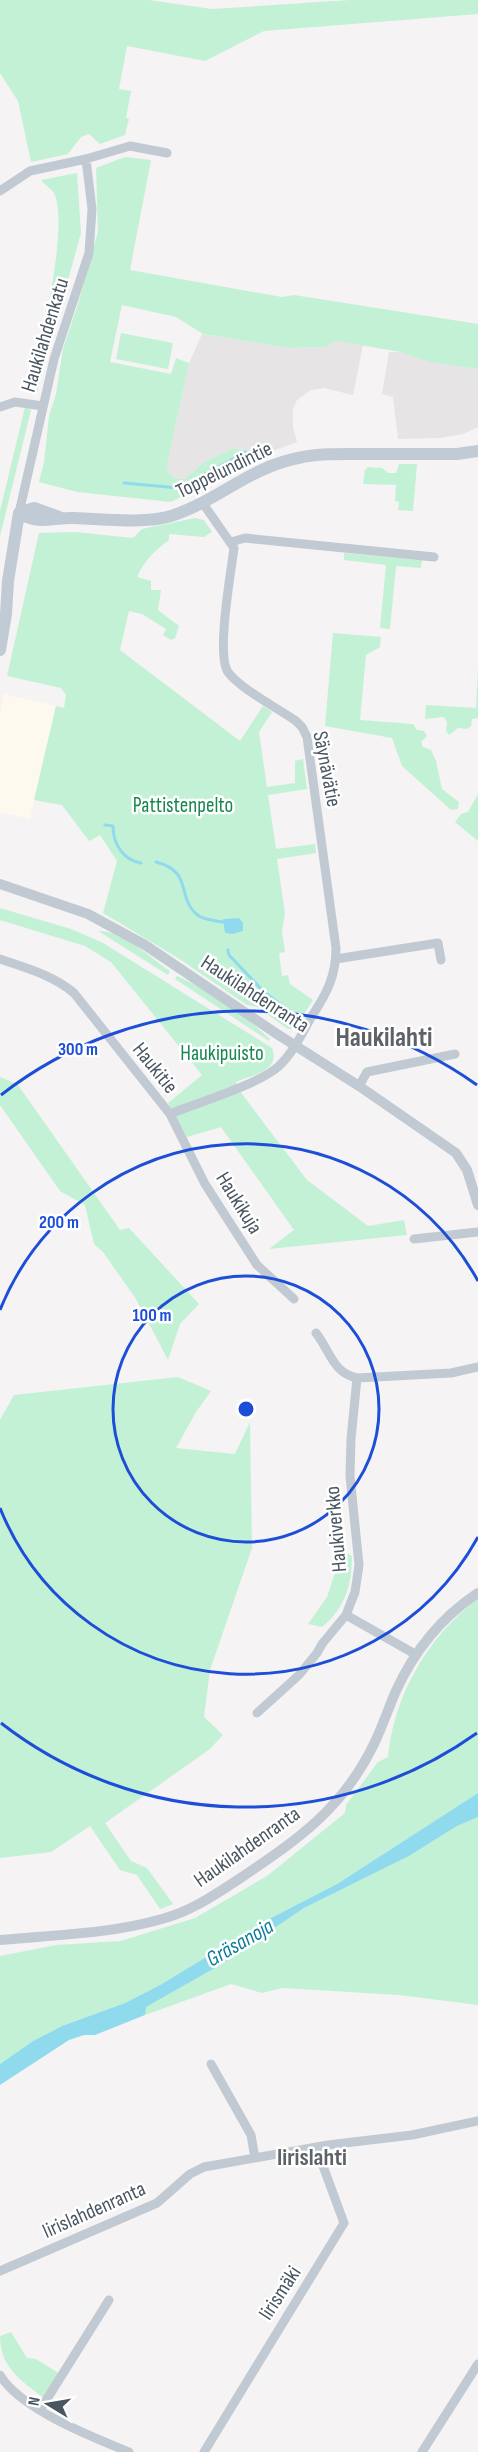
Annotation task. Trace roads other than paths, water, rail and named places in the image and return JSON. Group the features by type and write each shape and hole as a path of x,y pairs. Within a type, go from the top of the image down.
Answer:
{"main road":[{"name":"Toppelundintie","path":"18,516 39,522 59,517 151,519 174,515 202,502 254,472 297,458 330,454 457,454 478,451"},
{"name":"Haukilahdenkatu","path":"0,589 6,556 18,516"},
{"name":"Haukilahdenkatu","path":"0,650 18,516"}],"street":[{"path":"0,191 30,171 86,159 130,146 167,153"},
{"name":"Haukilahdenkatu","path":"18,516 61,335 89,253 92,209 86,159"},
{"path":"0,406 15,402 44,406"},
{"path":"202,502 224,536 231,542 244,538 434,557"},
{"name":"Säynävätie","path":"231,542 234,548 223,648 224,665 232,676 296,721 305,732 336,959 327,995 296,1044"},
{"name":"Haukilahdenranta","path":"0,884 88,914 145,945 277,1035 296,1044 359,1086 456,1153 474,1178 478,1205"},
{"path":"336,959 438,943 441,960"},
{"name":"Haukitie","path":"0,959 54,979 74,993 170,1114 264,1076 280,1066 296,1044"},
{"path":"359,1086 367,1072 455,1054"},
{"name":"Haukikuja","path":"170,1114 205,1184 257,1265 294,1299"},
{"path":"414,1239 478,1232"},
{"path":"316,1333 339,1371 347,1376 357,1378 451,1373 478,1367"},
{"name":"Haukiverkko","path":"257,1713 299,1675 346,1615 359,1579 358,1540 350,1476 357,1378"},
{"name":"Haukilahdenranta","path":"0,1940 112,1929 164,1918 194,1908 298,1840 340,1798 361,1768 415,1654 439,1626 475,1596 478,1587"},
{"path":"346,1615 415,1654"},
{"path":"211,2064 251,2135 255,2158"},
{"name":"Iirislahdenranta","path":"0,2271 157,2203 196,2170 316,2147 412,2135 478,2121"},
{"name":"Iirismäki","path":"204,2452 344,2223 316,2147"},
{"path":"40,2410 109,2300"},
{"path":"423,2452 478,2364"},
{"path":"0,2374 3,2386 40,2410 83,2433 129,2452"}],"water":[{"path":"239,918 243,923 243,931 233,934 225,933 223,919"},
{"name":"Gräsanoja","path":"478,1793 478,1817 457,1826 409,1856 304,1908 220,1965 146,2007 145,2015 95,2035 84,2035 69,2040 0,2085 0,2064 33,2041 62,2026 125,2003 160,1985 271,1918 337,1884"}],"waterway":[{"path":"124,483 179,488 246,452"},
{"path":"105,825 113,826 117,845 124,855 141,863"},
{"path":"156,862 176,872 188,902 199,916 223,922"},
{"path":"228,950 229,955 264,992 292,1013 294,1020 292,1027"}],"district":[{"name":"Haukilahti","path":"384,1038"},
{"name":"Iirislahti","path":"312,2157"}],"park label":[{"name":"Pattistenpelto","path":"183,805"},
{"name":"Haukipuisto","path":"222,1053"}]}
